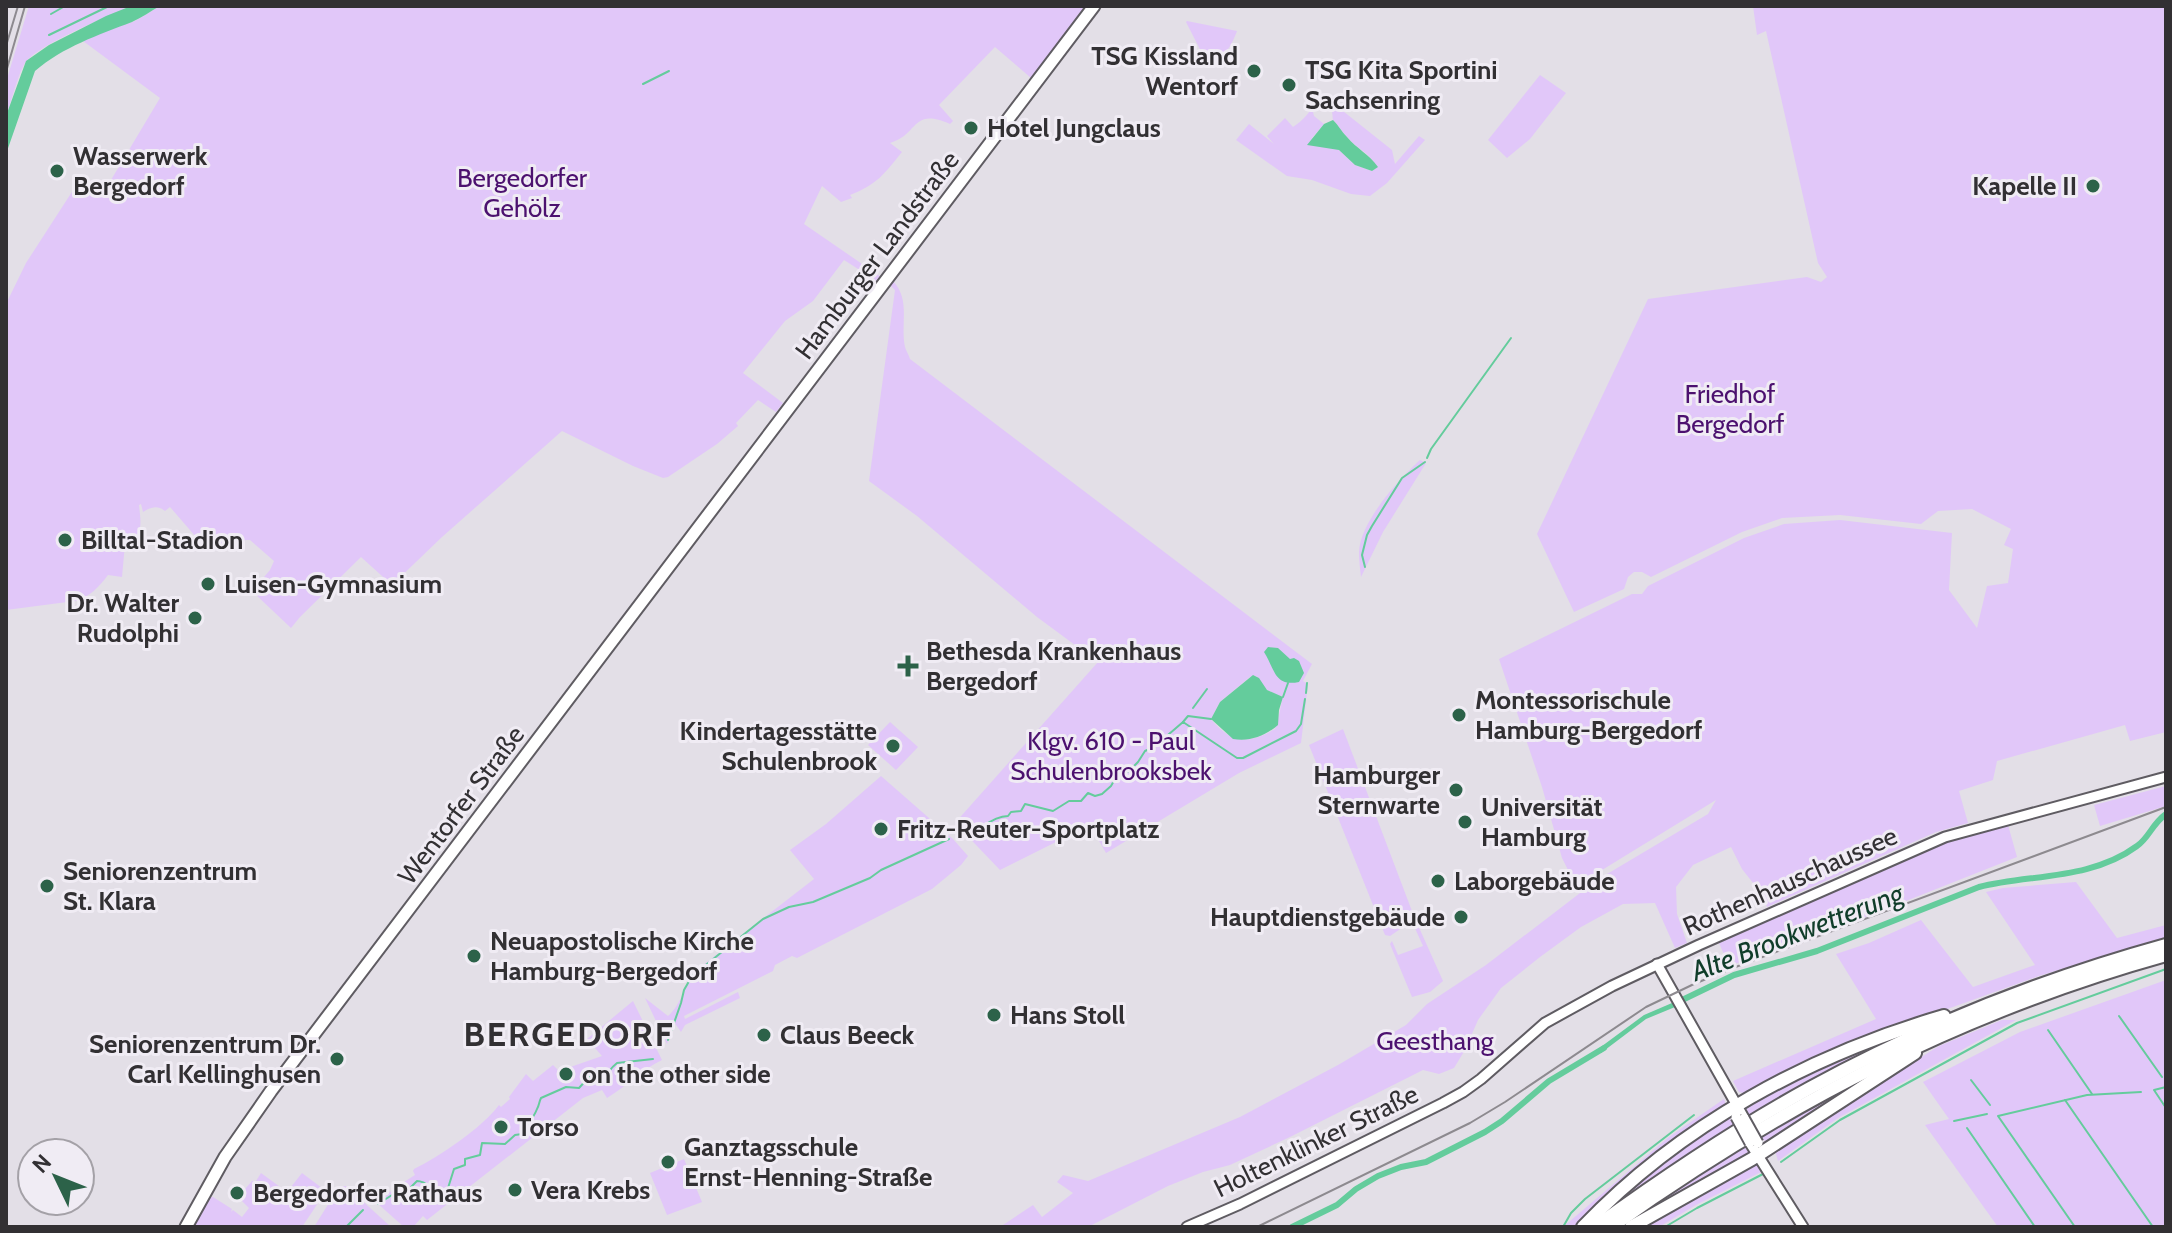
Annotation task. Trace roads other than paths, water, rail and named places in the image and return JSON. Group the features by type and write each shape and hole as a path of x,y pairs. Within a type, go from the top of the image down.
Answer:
{"highway":[{"path":"1595,1227 1769,1111 1862,1061 1971,1012 2071,974 2166,945"},
{"path":"1611,1227 1788,1112 1866,1070 1947,1031 2034,998 2166,955"},
{"path":"1583,1227 1614,1195 1706,1125 1739,1113 1804,1070 1848,1049 1928,1020 1971,1012"},
{"path":"1631,1227 1947,1031"}],"main road":[{"name":"Hamburger Landstraße","path":"783,417 1094,6"},
{"name":"Wentorfer Straße","path":"186,1227 214,1174 248,1123 783,417"},
{"name":"Rothenhauschaussee","path":"1463,1092 1545,1023 1657,964 1945,837 2166,777"},
{"path":"1657,964 1756,1148 1803,1227"},
{"name":"Holtenklinker Straße","path":"1187,1227 1240,1204 1463,1092"}],"waterway":[{"path":"51,14 65,6"},
{"path":"49,35 109,6"},
{"path":"643,84 669,71"},
{"path":"1427,458 1511,338"},
{"path":"1365,567 1362,555 1372,526 1402,478 1425,462"},
{"path":"1283,697 1288,683"},
{"path":"1306,693 1307,683"},
{"path":"1193,708 1207,689"},
{"path":"969,832 1011,812 1021,811 1025,804 1053,811 1069,801 1081,801 1088,793 1095,796 1102,794 1115,779 1129,771 1145,751 1183,722 1237,758 1243,758 1296,731 1301,724 1305,699"},
{"path":"1183,722 1188,716 1211,719"},
{"name":"Alte Brookwetterung","path":"1678,1002 1734,975 1817,951 1979,887 2100,865 2137,846 2166,814"},
{"path":"668,1040 684,990 692,976 763,919 870,878 949,839"},
{"path":"1781,1162 1840,1120 2017,1023 2166,969"},
{"path":"2119,1016 2162,1077"},
{"path":"2048,1030 2092,1094"},
{"name":"Alte Brookwetterung","path":"1292,1227 1337,1205 1378,1176 1426,1162 1485,1132 1549,1081 1604,1048"},
{"path":"378,1204 392,1195 412,1198 414,1194 410,1188 417,1181 444,1193 454,1169 465,1165 465,1159 480,1155 482,1143 505,1144 515,1135 522,1134 541,1098 566,1087 579,1088 589,1077 604,1077 617,1063 653,1059"},
{"path":"1971,1080 1990,1105"},
{"path":"2166,1087 2154,1090 2166,1108"},
{"path":"2075,1227 1998,1116 2087,1095 2141,1092"},
{"path":"2065,1100 2153,1227"},
{"path":"1954,1121 1987,1114"},
{"path":"1563,1227 1585,1199 1694,1115"},
{"path":"1967,1128 2035,1227"},
{"path":"1665,1227 1763,1174"},
{"path":"346,1227 363,1210"}],"tram line":[{"path":"6,46 18,6"}],"railway":[{"path":"6,72 25,6"},
{"path":"1257,1227 1470,1123 1646,1007 1694,984 2166,807"}],"place":[{"name":"TSG Kissland Wentorf","path":"1254,71"},
{"name":"TSG Kita Sportini Sachsenring","path":"1289,85"},
{"name":"Hotel Jungclaus","path":"971,128"},
{"name":"Wasserwerk Bergedorf","path":"57,171"},
{"name":"Kapelle II","path":"2093,186"},
{"name":"Billtal-Stadion","path":"65,540"},
{"name":"Luisen-Gymnasium","path":"208,584"},
{"name":"Dr. Walter Rudolphi","path":"195,618"},
{"name":"Bethesda Krankenhaus Bergedorf","path":"908,666"},
{"name":"Montessorischule Hamburg-Bergedorf","path":"1459,715"},
{"name":"Kindertagesstätte Schulenbrook","path":"893,746"},
{"name":"Hamburger Sternwarte","path":"1456,790"},
{"name":"Universität Hamburg","path":"1465,822"},
{"name":"Fritz-Reuter-Sportplatz","path":"881,829"},
{"name":"Laborgebäude","path":"1438,881"},
{"name":"Seniorenzentrum St. Klara","path":"47,886"},
{"name":"Hauptdienstgebäude","path":"1461,917"},
{"name":"Neuapostolische Kirche Hamburg-Bergedorf","path":"474,956"},
{"name":"Hans Stoll","path":"994,1015"},
{"name":"Claus Beeck","path":"764,1035"},
{"name":"Seniorenzentrum Dr. Carl Kellinghusen","path":"337,1059"},
{"name":"on the other side","path":"566,1074"},
{"name":"Torso","path":"501,1127"},
{"name":"Ganztagsschule Ernst-Henning-Straße","path":"668,1162"},
{"name":"Vera Krebs","path":"515,1190"},
{"name":"Bergedorfer Rathaus","path":"237,1193"}],"district":[{"name":"BERGEDORF","path":"569,1034"}],"park label":[{"name":"Bergedorfer Gehölz","path":"522,193"},
{"name":"Friedhof Bergedorf","path":"1730,409"},
{"name":"Klgv. 610 - Paul Schulenbrooksbek","path":"1111,756"},
{"name":"Geesthang","path":"1435,1041"}]}
